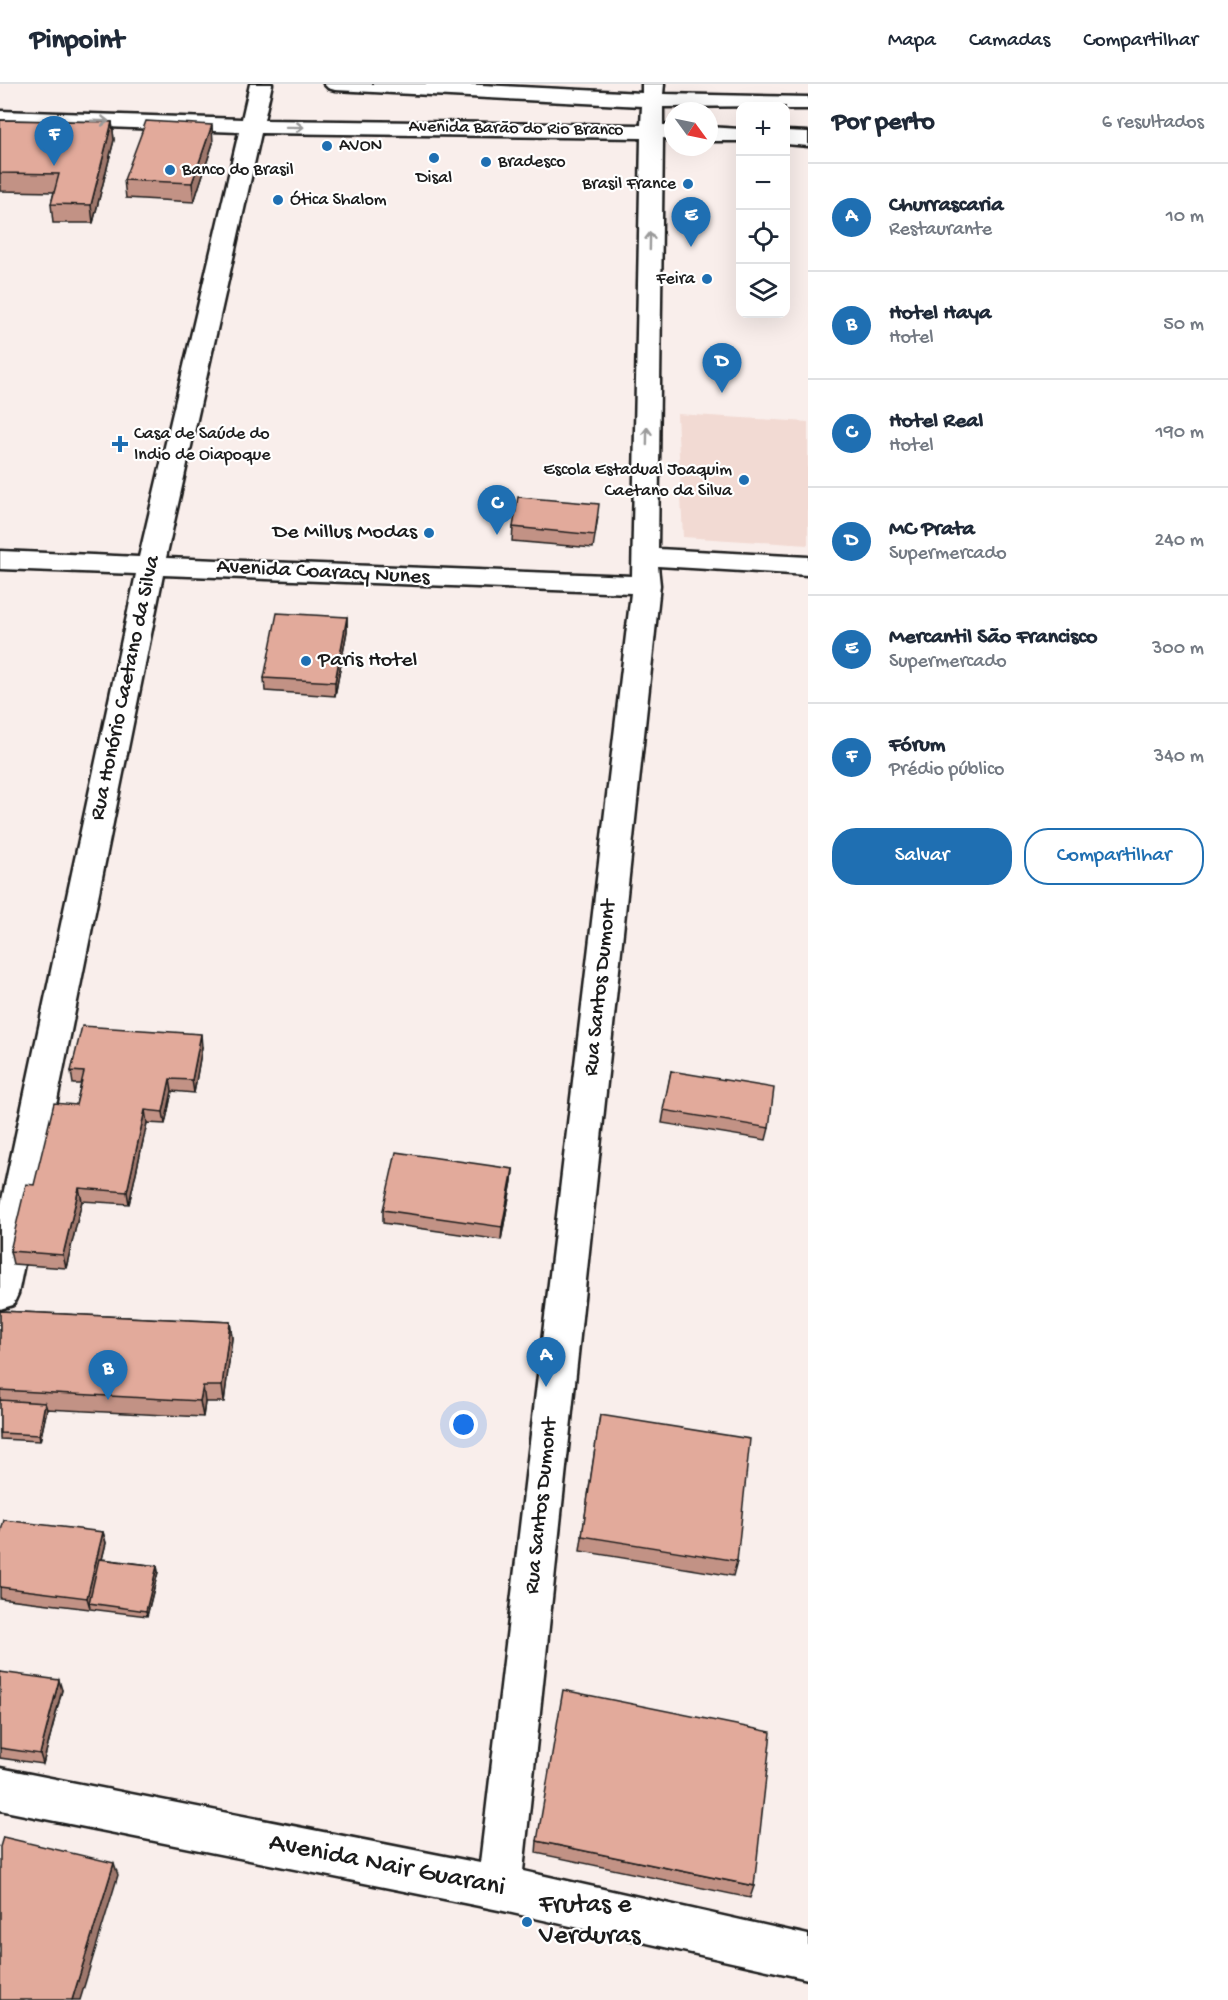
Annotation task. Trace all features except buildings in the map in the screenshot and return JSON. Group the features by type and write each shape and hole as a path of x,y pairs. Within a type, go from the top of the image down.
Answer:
{"street":[{"name":"Rua Honório Caetano da Silva","path":"0,1294 151,565 261,84"},
{"name":"Avenida Barão do Rio Branco","path":"335,84 652,92 808,103"},
{"name":"Rua Santos Dumont","path":"499,1888 645,571 662,131 652,92"},
{"name":"Avenida Barão do Rio Branco","path":"0,117 253,126 662,131"},
{"path":"718,134 736,135"},
{"path":"790,138 808,139"},
{"name":"Avenida Coaracy Nunes","path":"0,560 151,565 645,571 808,566"},
{"name":"Avenida Nair Guarani","path":"0,1789 499,1888 808,1957"}],"shaded area":[{"name":"Escola Estadual Joaquim Caetano da Silva","path":"677,414 808,422 808,545 683,537"}],"place":[{"name":"AVON","path":"327,146"},
{"name":"Disal","path":"434,158"},
{"name":"Bradesco","path":"486,162"},
{"name":"Fórum","path":"54,166"},
{"name":"Banco do Brasil","path":"170,170"},
{"name":"Brasil France","path":"688,184"},
{"name":"Ótica Shalom","path":"278,200"},
{"name":"Mercantil São Francisco","path":"691,247"},
{"name":"Feira","path":"707,279"},
{"name":"MC Prata","path":"722,393"},
{"name":"Casa de Saúde do Indio de Oiapoque","path":"120,444"},
{"name":"Escola Estadual Joaquim Caetano da Silva","path":"744,480"},
{"name":"De Millus Modas","path":"429,533"},
{"name":"Hotel Real","path":"497,535"},
{"name":"Paris Hotel","path":"306,661"},
{"name":"Churrascaria","path":"546,1387"},
{"name":"Hotel Haya","path":"108,1400"},
{"name":"Frutas e Verduras","path":"527,1922"}]}
